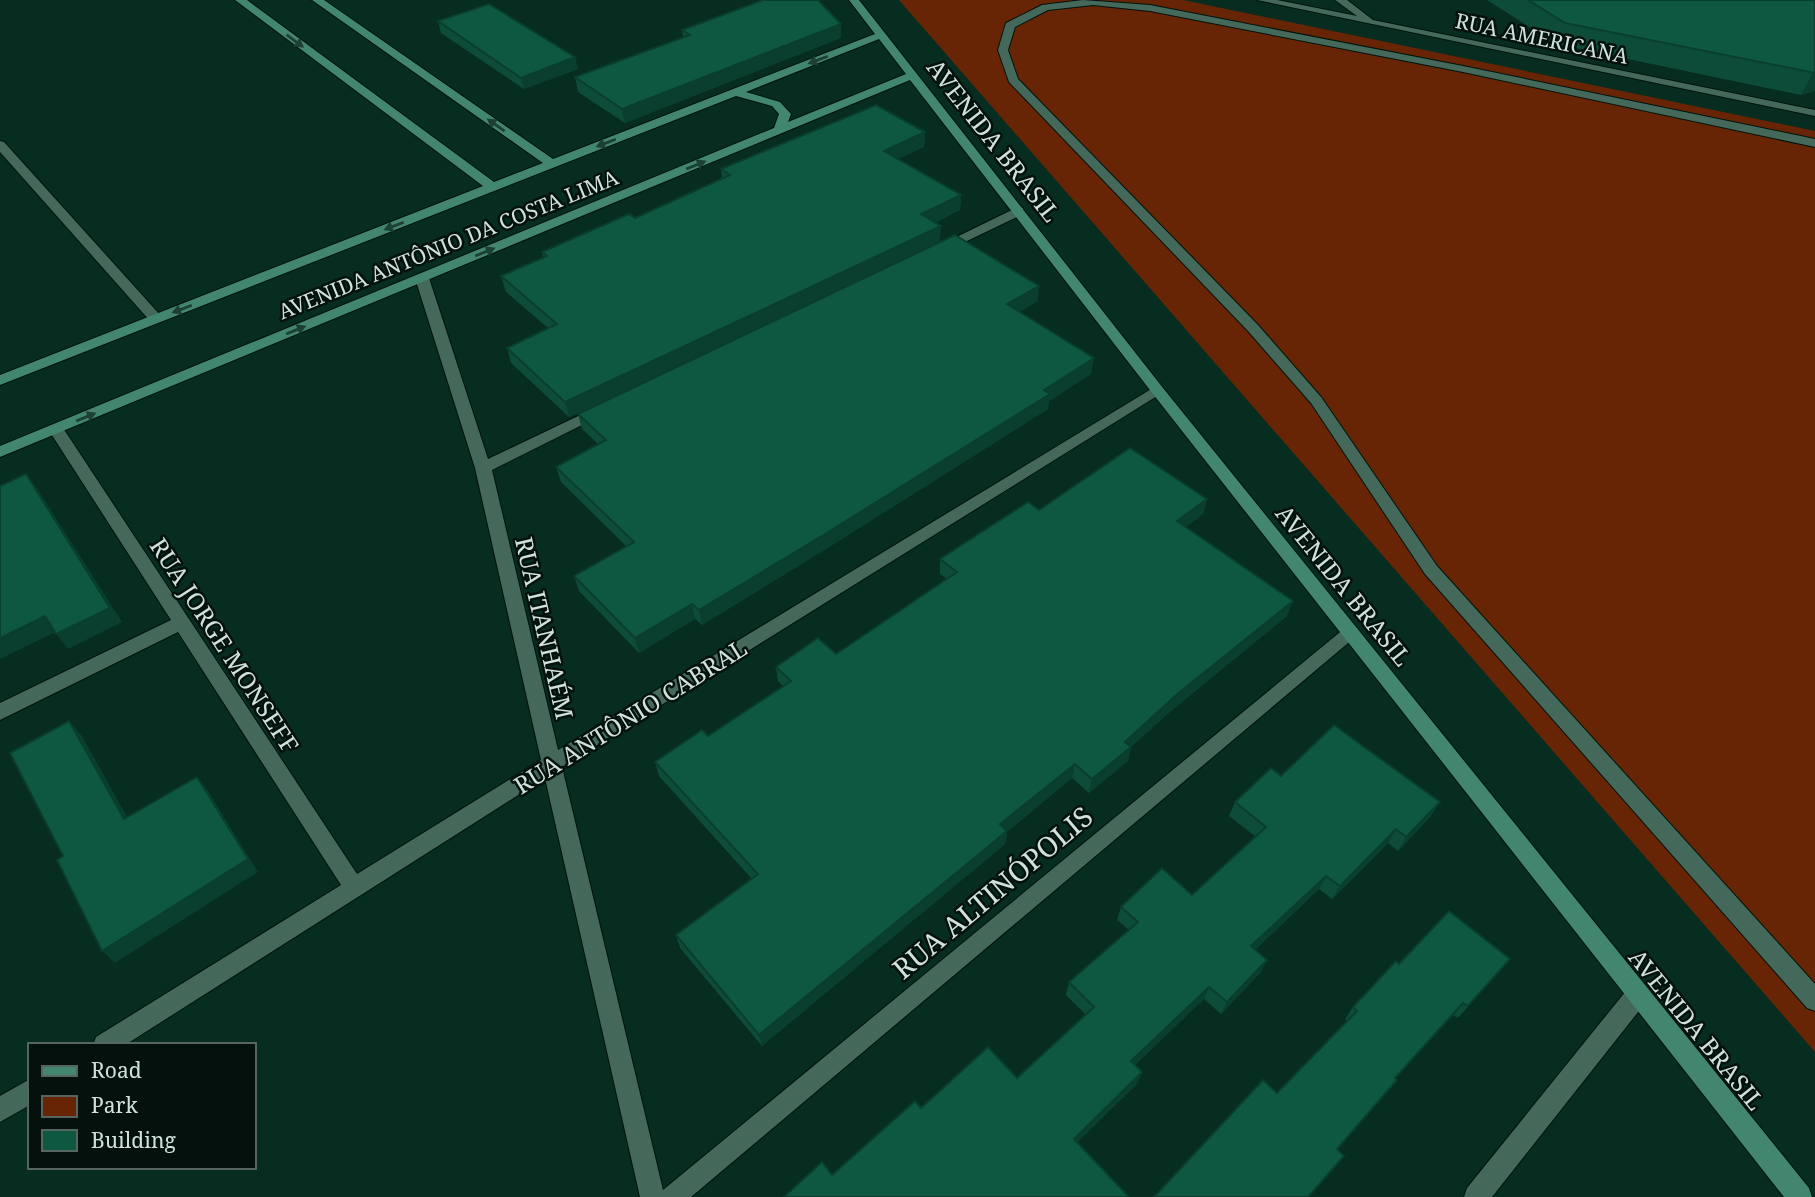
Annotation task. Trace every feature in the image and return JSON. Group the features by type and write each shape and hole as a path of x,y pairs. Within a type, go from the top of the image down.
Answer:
{"street":[{"path":"240,0 492,187"},
{"path":"317,0 552,164"},
{"name":"AVENIDA BRASIL","path":"854,0 1158,391 1800,1197"},
{"name":"RUA AMERICANA","path":"1262,0 1815,113"},
{"path":"1340,0 1373,24"},
{"path":"1815,143 1150,8 1093,2 1046,6 1010,25 1003,50 1013,80 1253,328 1316,400 1431,570 1815,1000"},
{"name":"AVENIDA ANTÔNIO DA COSTA LIMA","path":"0,380 881,35"},
{"name":"AVENIDA ANTÔNIO DA COSTA LIMA","path":"0,452 913,75"},
{"path":"735,92 776,104 785,114 780,129"},
{"path":"0,145 156,319"},
{"path":"931,253 1018,211"},
{"name":"RUA ITANHAÉM","path":"422,278 483,468 652,1197"},
{"name":"RUA ANTÔNIO CABRAL","path":"107,1043 551,764 1158,391"},
{"path":"483,468 620,402"},
{"name":"RUA JORGE MONSEFF","path":"56,429 354,887"},
{"path":"0,712 180,623"},
{"name":"RUA ALTINÓPOLIS","path":"672,1197 1351,633"},
{"path":"1476,1197 1638,994"},
{"path":"0,1110 28,1092"}],"green space":[{"path":"899,0 1183,0 1815,131 1815,1052"}],"building":[{"path":"763,0 818,0 841,24 622,109 575,77 690,35 682,30"},
{"path":"1528,0 1815,0 1815,73 1565,23"},
{"path":"489,4 575,57 521,78 438,21"},
{"path":"876,105 925,132 884,151 961,195 921,214 941,226 565,402 507,348 557,324 501,276 547,256 542,252 629,214 635,218 730,175 721,169"},
{"path":"955,235 1039,286 1007,304 1094,358 1044,390 1050,394 825,534 699,610 692,604 635,638 574,576 634,542 556,467 606,440 578,414"},
{"path":"1130,448 1207,499 1177,521 1293,601 1175,696 1125,742 1131,747 1092,779 1075,764 1000,824 1007,831 759,1035 676,935 758,874 655,762 702,730 708,736 791,681 776,667 818,638 836,654 957,572 940,559 1028,502 1039,510"},
{"path":"26,474 110,608 56,634 45,616 0,638 0,486"},
{"path":"69,721 124,819 197,777 248,859 102,951 57,860 63,856 10,753"},
{"path":"1334,725 1440,802 1406,837 1396,829 1340,886 1326,876 1251,946 1267,960 1227,1002 1209,987 1131,1061 1142,1072 1074,1139 1129,1197 784,1197 822,1162 832,1175 915,1101 921,1108 988,1047 1017,1078 1094,1007 1069,982 1138,922 1121,907 1162,868 1192,895 1266,827 1235,802 1271,768 1281,776"},
{"path":"1449,911 1510,959 1468,1006 1463,1003 1395,1078 1397,1080 1337,1149 1344,1156 1308,1197 1154,1197 1263,1080 1277,1093 1357,1011 1353,1007 1396,961 1399,964"}]}
